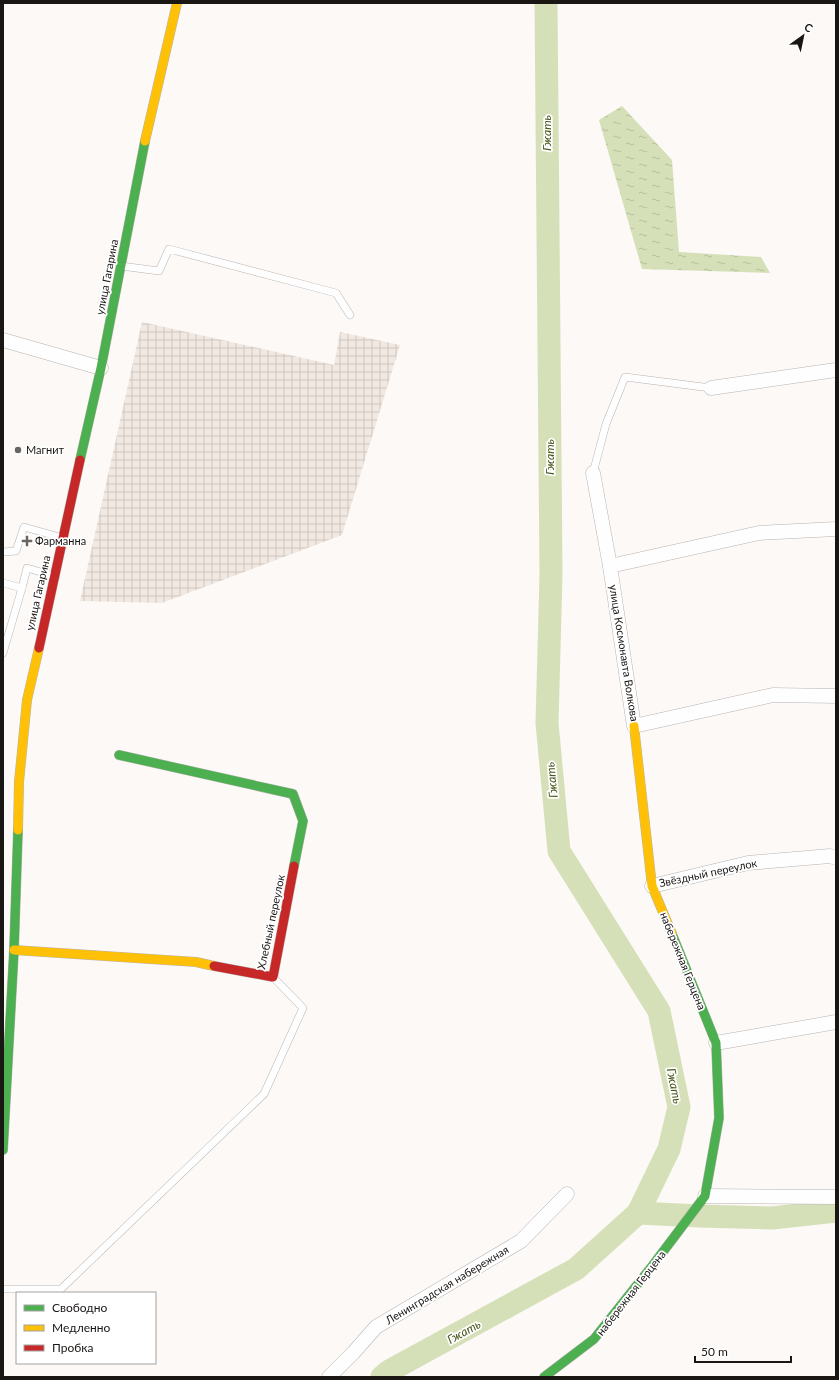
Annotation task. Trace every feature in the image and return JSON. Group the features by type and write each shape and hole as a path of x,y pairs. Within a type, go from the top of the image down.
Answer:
{"street":[{"name":"улица Гагарина","path":"3,1150 14,950 15,781 27,700 63,538 89,403 101,368 150,117 177,3"},
{"path":"3,340 101,368"},
{"path":"711,388 836,370"},
{"name":"улица Космонавта Волкова","path":"593,473 610,566 634,726 773,695 836,696"},
{"path":"610,566 760,533 836,529"},
{"name":"набережная Герцена","path":"544,1377 594,1339 705,1196 719,1118 716,1043 652,886 634,726"},
{"name":"Хлебный переулок","path":"14,950 196,962 273,977 303,821 293,794 119,755"},
{"name":"Звёздный переулок","path":"652,886 748,863 830,856 836,858"},
{"path":"716,1043 836,1022"},
{"name":"Ленинградская набережная","path":"329,1377 376,1327 521,1241 567,1194"},
{"path":"705,1196 836,1196"}],"lane":[{"path":"121,266 159,271 169,249 336,293 350,315"},
{"path":"593,473 606,424 625,377 711,388"},
{"path":"3,552 16,552 24,527 63,538"},
{"path":"3,653 27,568 54,576"},
{"path":"3,583 22,588"},
{"path":"3,1289 61,1289 264,1094 303,1008 273,977"}],"shaded area":[{"path":"142,322 334,365 340,332 400,345 342,535 162,603 80,601"}],"water":[{"path":"622,106 672,160 679,252 761,257 770,273 642,269 599,120"}],"waterway":[{"name":"Гжать","path":"382,1377 389,1371 576,1269 638,1213 669,1149 679,1107 659,1011 559,851 547,723 551,575 546,3"},
{"path":"638,1213 772,1218 836,1211"}],"traffic: fast":[{"path":"80,460 101,368 145,141"},
{"path":"119,755 293,794 303,821 294,866"},
{"path":"3,1150 14,950 18,830"},
{"path":"544,1377 594,1339 653,1265 705,1196 719,1118 716,1043 672,934"}],"traffic: slow":[{"path":"145,141 177,3"},
{"path":"18,830 19,782 27,700 39,648"},
{"path":"634,726 652,886 672,934"},
{"path":"14,950 196,962 214,966"}],"traffic: jam":[{"path":"39,648 80,460"},
{"path":"214,966 273,977 294,866"}],"place":[{"name":"Магнит","path":"18,450"},
{"name":"Фарманна","path":"27,541"}]}
